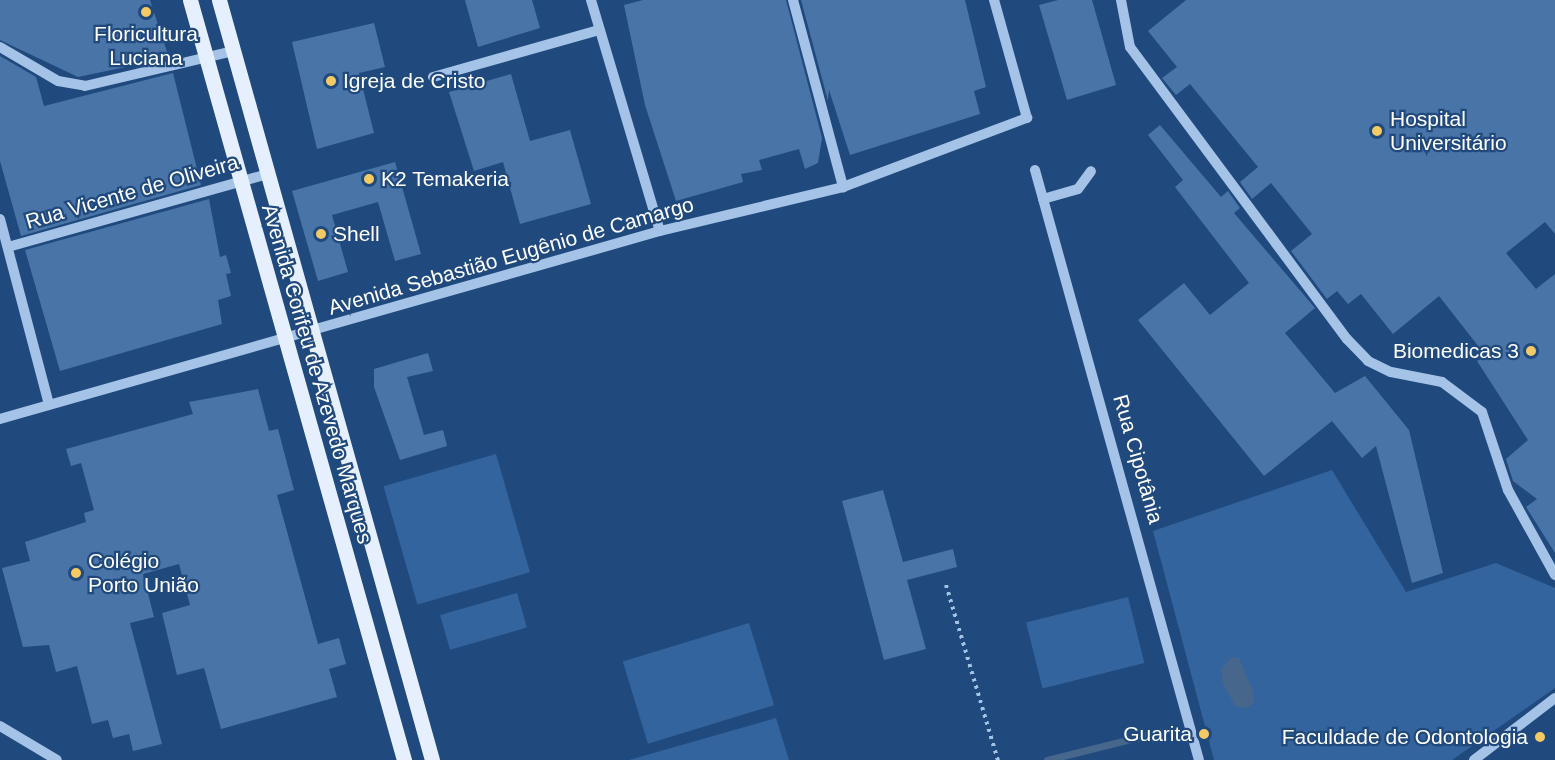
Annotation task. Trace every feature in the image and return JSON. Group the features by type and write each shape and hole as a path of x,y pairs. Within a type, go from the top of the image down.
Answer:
{"main road":[{"name":"Avenida Corifeu de Azevedo Marques","path":"190,0 404,760"},
{"name":"Avenida Corifeu de Azevedo Marques","path":"219,0 432,760"}],"street":[{"path":"591,0 660,231"},
{"path":"793,0 843,187"},
{"name":"Avenida Sebastião Eugênio de Camargo","path":"0,419 312,333 660,231 843,187 1028,118 994,0"},
{"path":"1120,0 1130,47 1347,339 1368,361 1442,382 1482,412 1508,490 1555,575"},
{"path":"433,77 599,30"},
{"path":"0,47 58,81 85,86 233,51"},
{"name":"Rua Cipotânia","path":"1035,170 1199,760"},
{"path":"1043,199 1078,189 1091,171"},
{"name":"Rua Vicente de Oliveira","path":"8,247 268,174"},
{"path":"0,219 49,405"},
{"path":"1473,760 1555,698"},
{"path":"0,726 57,760"}],"path":[{"path":"946,585 984,725 998,760"}],"shaded area":[{"path":"496,454 530,572 417,604 384,486"},
{"path":"1332,470 1406,592 1496,563 1555,588 1555,688 1452,760 1214,760 1153,531"},
{"path":"517,593 527,628 450,650 440,615"},
{"path":"1128,597 1144,663 1043,688 1026,622"},
{"path":"749,623 774,705 648,744 623,662"},
{"path":"1232,657 1239,658 1253,691 1254,703 1246,708 1235,706 1223,683 1221,669"},
{"path":"776,718 789,760 629,760"}],"building":[{"path":"0,0 150,0 169,58 78,77 0,40"},
{"path":"465,0 532,0 540,28 478,47"},
{"path":"643,0 786,0 822,138 818,163 805,169 799,149 759,160 762,170 741,174 743,182 676,201 645,105 624,5"},
{"path":"801,0 965,0 986,87 974,91 980,114 850,155 829,90 828,101"},
{"path":"1058,0 1092,0 1116,85 1067,100 1039,5"},
{"name":"Hospital Universitário","path":"1186,0 1555,0 1555,234 1545,222 1506,253 1536,289 1555,274 1555,553 1526,507 1537,499 1513,481 1506,459 1528,440 1477,361 1486,356 1439,296 1393,334 1361,294 1348,304 1337,291 1327,299 1291,251 1312,234 1271,183 1252,199 1240,182 1258,167 1190,84 1176,95 1162,78 1177,67 1148,31"},
{"path":"374,23 385,67 359,73 374,133 317,149 292,42"},
{"path":"0,56 36,77 44,106 173,73 201,185 21,236 0,161"},
{"path":"511,74 530,141 570,130 591,204 520,224 503,162 474,171 449,92"},
{"path":"1160,125 1221,197 1228,191 1240,208 1234,213 1315,308 1285,333 1335,393 1365,376 1409,430 1443,573 1412,583 1376,446 1362,458 1332,421 1264,476 1138,320 1184,283 1210,315 1249,283 1175,187 1183,180 1148,135"},
{"name":"Shell","path":"395,162 421,254 395,261 378,202 332,215 348,272 318,281 292,191"},
{"path":"209,199 220,257 226,255 231,273 226,274 231,296 218,300 222,324 60,371 25,250"},
{"path":"428,353 433,371 407,377 424,435 443,430 447,446 400,460 374,387 374,369"},
{"path":"258,389 269,431 278,429 294,490 277,495 318,644 339,638 346,664 329,669 337,697 221,729 204,668 177,675 162,613 190,605 179,564 143,574 154,617 130,623 162,744 133,751 129,734 113,738 108,720 92,724 77,666 56,672 49,645 23,647 2,568 30,561 25,542 86,522 84,513 94,510 81,463 71,466 66,449 193,414 189,402"},
{"path":"883,490 903,562 953,549 957,567 907,580 926,649 884,660 842,501"}],"waterway":[{"path":"1047,760 1163,731"}],"place":[{"name":"Floricultura Luciana","path":"146,12"},
{"name":"Igreja de Cristo","path":"331,81"},
{"name":"Hospital Universitário","path":"1377,131"},
{"name":"K2 Temakeria","path":"369,179"},
{"name":"Shell","path":"321,234"},
{"name":"Biomedicas 3","path":"1531,351"},
{"name":"Colégio Porto União","path":"76,573"},
{"name":"Guarita","path":"1204,734"},
{"name":"Faculdade de Odontologia","path":"1540,737"}]}
